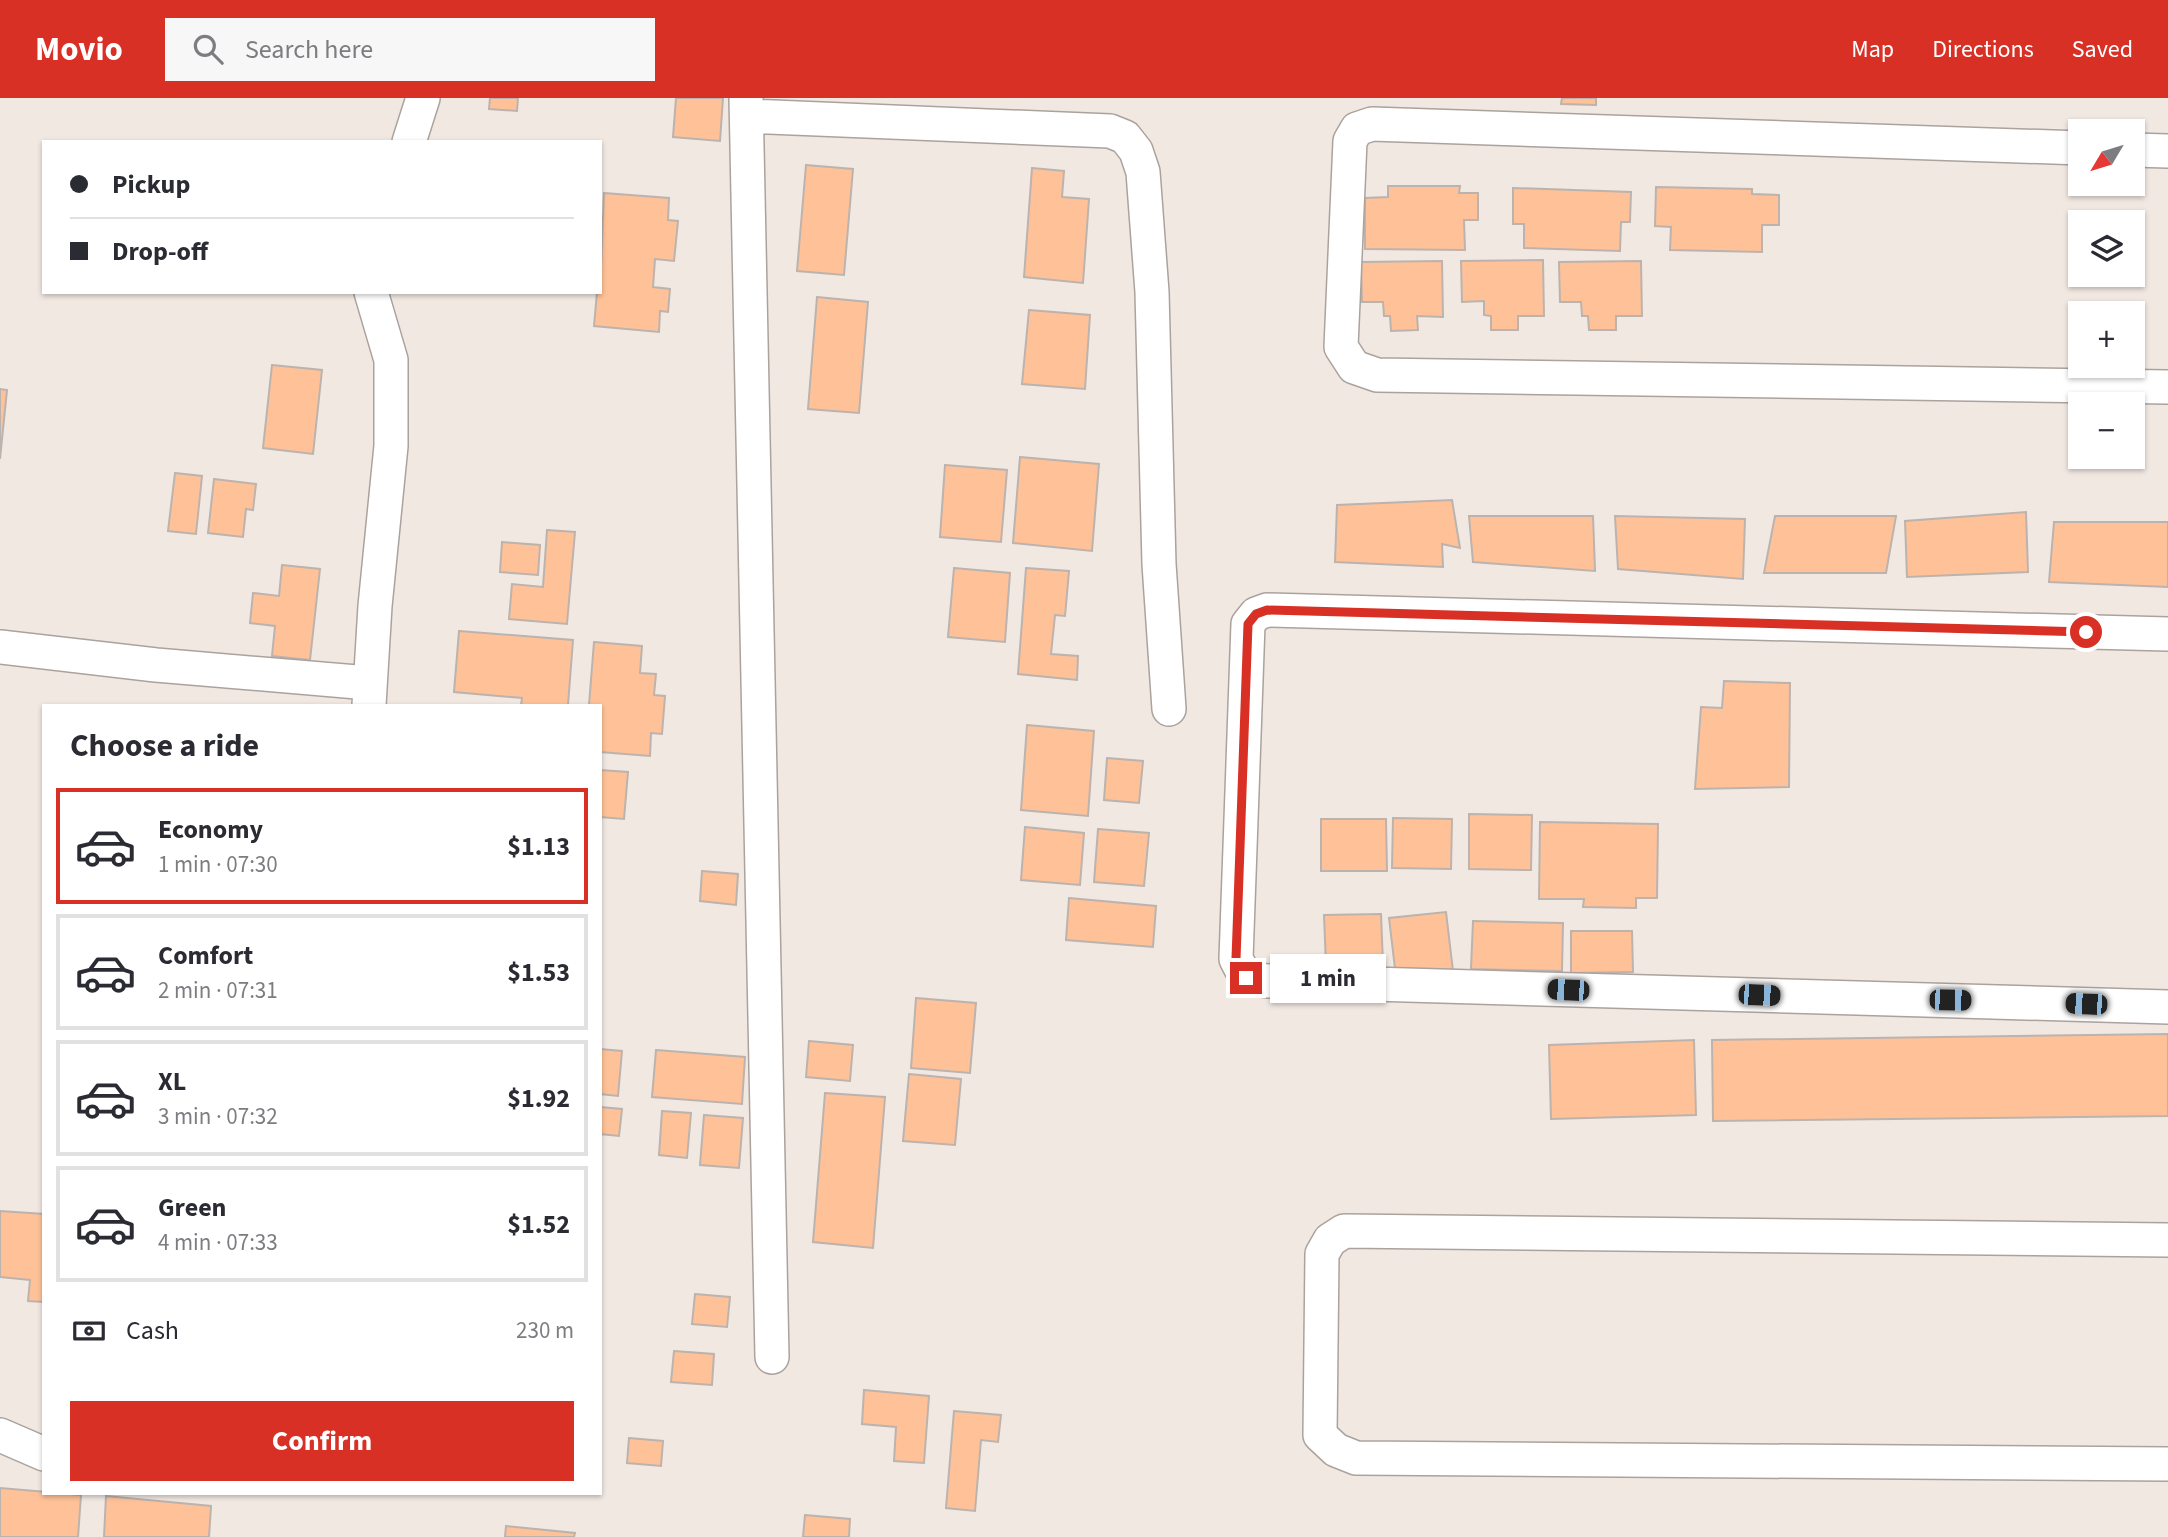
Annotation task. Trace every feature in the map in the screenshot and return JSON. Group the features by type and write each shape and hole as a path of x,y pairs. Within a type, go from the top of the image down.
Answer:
{"street":[{"path":"411,140 423,98"},
{"path":"772,1357 746,107 1110,131 1125,137 1136,151 1143,172 1152,292 1159,564 1169,709"},
{"path":"2068,148 1372,124 1357,129 1350,141 1341,347 1353,367 1377,375 2168,387"},
{"path":"2146,150 2168,151"},
{"path":"0,647 369,694 391,446 391,360 372,294"},
{"path":"2168,634 1267,610 1256,614 1248,624 1236,959 1246,978 1268,981 2168,1007"},
{"path":"2168,1240 1345,1231 1330,1240 1322,1254 1320,1435 1336,1450 1356,1458 2168,1464"},
{"path":"0,1435 42,1453"}],"building":[{"path":"490,98 518,98 517,111 489,109"},
{"path":"676,98 723,98 720,141 673,137"},
{"path":"1562,98 1596,98 1596,105 1561,104"},
{"path":"806,165 853,169 844,275 797,271"},
{"path":"1032,168 1064,171 1062,197 1089,199 1083,283 1024,277"},
{"path":"1388,186 1460,186 1459,193 1478,193 1478,220 1464,220 1465,250 1365,249 1365,198 1388,197"},
{"path":"1656,187 1752,189 1752,194 1779,195 1779,225 1762,225 1762,252 1670,250 1671,227 1655,226"},
{"path":"1513,188 1631,192 1630,222 1621,222 1620,251 1524,248 1524,224 1513,224"},
{"path":"604,193 669,198 668,220 678,221 674,261 655,259 653,287 670,289 668,312 660,311 659,332 594,326 597,294 602,294"},
{"path":"1543,260 1544,316 1518,316 1518,330 1491,330 1491,316 1484,315 1484,301 1462,302 1461,261"},
{"path":"1442,261 1443,317 1417,316 1418,330 1391,331 1390,316 1384,316 1383,302 1362,302 1361,262"},
{"path":"1641,261 1642,316 1616,316 1616,330 1589,330 1588,316 1582,316 1581,302 1560,302 1559,262"},
{"path":"817,297 868,302 859,413 808,409"},
{"path":"1029,310 1090,315 1085,389 1022,384"},
{"path":"272,365 322,370 313,454 263,448"},
{"path":"0,389 7,390 0,459"},
{"path":"1020,457 1099,464 1092,551 1013,543"},
{"path":"945,465 1007,470 1001,542 940,537"},
{"path":"175,473 202,476 196,534 168,531"},
{"path":"214,479 256,484 253,510 246,509 243,537 208,533"},
{"path":"1452,500 1460,548 1442,544 1443,567 1335,562 1337,505"},
{"path":"2026,512 2028,572 1907,577 1905,521"},
{"path":"1469,516 1593,516 1595,571 1473,562"},
{"path":"1615,516 1745,519 1743,579 1618,569"},
{"path":"1775,516 1896,516 1886,573 1764,573"},
{"path":"2054,522 2168,522 2168,587 2049,582"},
{"path":"547,530 575,532 567,624 509,619 512,584 543,587"},
{"path":"502,542 540,545 538,575 500,572"},
{"path":"282,565 320,569 310,660 272,656 275,626 250,623 253,593 279,596"},
{"path":"954,568 1010,573 1005,642 948,637"},
{"path":"1026,568 1069,571 1065,616 1055,615 1051,654 1078,656 1077,680 1018,674"},
{"path":"459,631 573,640 568,704 521,704 522,698 454,692"},
{"path":"594,642 642,646 640,673 656,674 654,695 665,696 662,734 651,733 650,756 602,752 602,704 589,704"},
{"path":"1724,681 1790,683 1789,787 1695,789 1701,707 1722,708"},
{"path":"1027,725 1094,731 1088,816 1021,810"},
{"path":"1107,758 1143,761 1139,803 1104,800"},
{"path":"602,770 628,772 624,819 602,817"},
{"path":"1469,814 1532,815 1531,870 1469,869"},
{"path":"1393,818 1452,819 1451,869 1392,868"},
{"path":"1321,819 1386,819 1387,871 1321,871"},
{"path":"1540,822 1658,824 1657,898 1636,898 1636,908 1583,907 1584,899 1539,899"},
{"path":"1025,827 1084,833 1080,885 1021,880"},
{"path":"1098,829 1149,833 1144,886 1094,882"},
{"path":"702,871 738,874 736,905 700,901"},
{"path":"1069,898 1156,906 1153,947 1066,940"},
{"path":"1446,912 1453,971 1396,977 1389,918"},
{"path":"1381,914 1383,964 1326,966 1324,915"},
{"path":"1473,921 1563,923 1562,971 1471,969"},
{"path":"1571,931 1632,931 1633,972 1571,973"},
{"path":"916,998 976,1003 970,1073 911,1068"},
{"path":"2168,1034 2168,1116 1713,1121 1712,1040"},
{"path":"1694,1040 1696,1115 1551,1119 1549,1045"},
{"path":"809,1041 853,1045 850,1081 806,1077"},
{"path":"602,1049 622,1051 618,1096 602,1094"},
{"path":"656,1050 745,1057 742,1104 652,1097"},
{"path":"909,1074 961,1079 955,1145 903,1141"},
{"path":"825,1093 885,1097 873,1248 813,1242"},
{"path":"602,1107 622,1109 619,1136 602,1134"},
{"path":"662,1111 691,1113 687,1158 659,1155"},
{"path":"704,1115 743,1118 739,1168 700,1165"},
{"path":"0,1211 42,1214 42,1302 28,1301 30,1280 0,1277"},
{"path":"695,1294 730,1297 727,1327 692,1324"},
{"path":"674,1351 714,1354 712,1385 671,1382"},
{"path":"864,1390 929,1396 924,1463 894,1461 896,1427 862,1424"},
{"path":"954,1411 1001,1415 998,1442 981,1440 975,1511 946,1508"},
{"path":"629,1438 663,1441 661,1466 627,1463"},
{"path":"0,1488 42,1492 42,1495 81,1495 78,1537 0,1537"},
{"path":"106,1496 211,1506 209,1537 104,1537"},
{"path":"805,1515 850,1519 849,1537 803,1537"},
{"path":"506,1526 575,1533 574,1537 505,1537"}],"route":[{"path":"1246,978 1236,959 1248,624 1256,614 1267,610 2086,632"}]}
